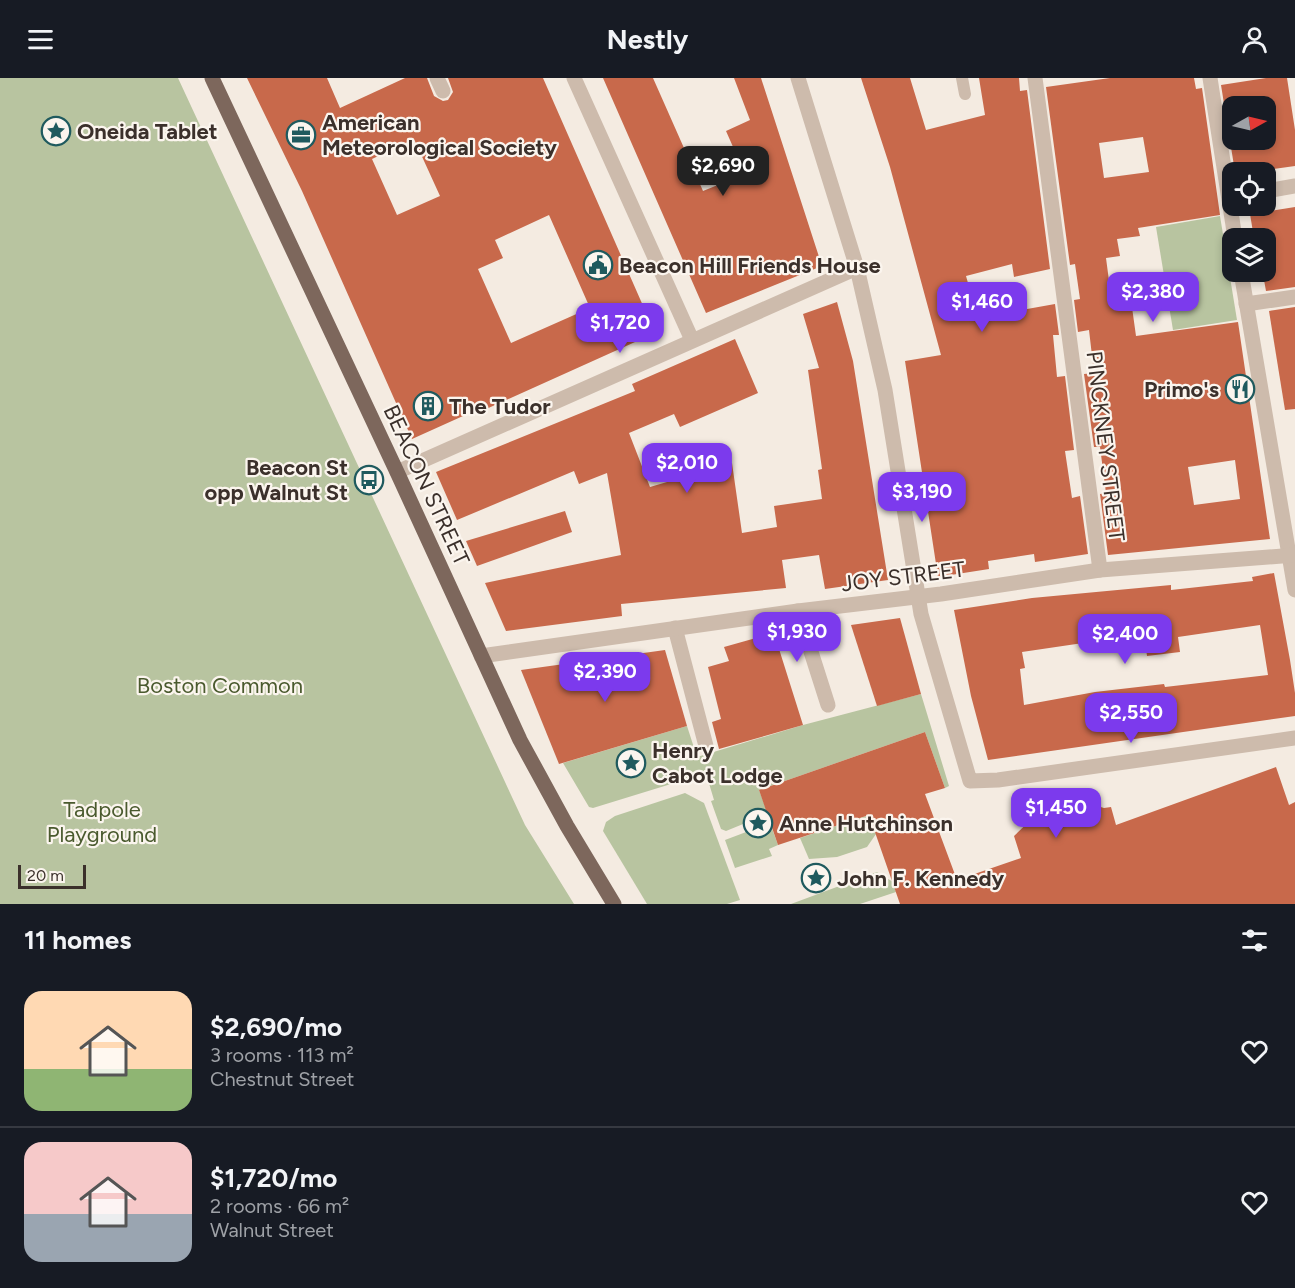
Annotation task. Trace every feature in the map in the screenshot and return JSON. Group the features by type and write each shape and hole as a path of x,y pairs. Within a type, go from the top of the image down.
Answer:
{"main road":[{"name":"BEACON STREET","path":"212,78 542,784 614,904"}],"street":[{"path":"574,78 692,340"},
{"path":"798,78 857,268 885,390 918,597 970,781 998,780 1295,738"},
{"name":"PINCKNEY STREET","path":"1035,78 1100,570"},
{"path":"1210,78 1225,162"},
{"path":"1276,189 1295,186"},
{"path":"397,472 857,268"},
{"path":"1243,282 1292,555 1295,590"},
{"path":"1246,304 1295,297"},
{"name":"JOY STREET","path":"481,656 1100,570 1292,555"},
{"path":"798,611 828,705"},
{"path":"675,628 706,746"}],"lane":[{"path":"962,78 965,94"}],"green space":[{"name":"Boston Common","path":"0,78 178,78 525,825 574,904 0,904"},
{"path":"1220,216 1222,282 1231,282 1237,320 1173,330 1156,227"},
{"path":"921,694 949,786 945,788 925,732 759,790 768,814 726,831 721,829 711,801 714,800 708,780 697,776 593,808 589,807 563,763 687,726 697,757 803,725"},
{"path":"685,793 704,803 740,900 727,904 647,904 603,831 606,822 615,816"},
{"path":"869,815 876,834 867,847 837,857 809,859 800,838"},
{"path":"770,823 778,845 769,849 772,856 735,868 725,840"},
{"path":"877,872 893,882 896,892 860,904 791,904"}],"building":[{"path":"247,78 327,78 340,108 405,78 427,78 434,96 443,101 448,100 453,92 448,78 543,78 655,333 484,410 483,407 412,439 302,191","holes":["414,139 440,196 397,215 372,159","549,215 590,308 511,343 478,269 503,258 495,240"]},
{"path":"603,78 653,78 703,191 745,174 726,131 750,120 734,78 761,78 822,266 706,313"},
{"path":"861,78 910,78 926,130 985,115 979,78 1019,78 1020,91 1027,90 1050,269 1014,277 1012,264 966,276 978,318 1055,304 1059,335 1053,335 1057,377 1065,376 1074,450 1065,451 1072,498 1080,496 1088,554 1035,562 1034,554 988,561 989,569 938,577 905,361 941,355 890,167"},
{"path":"1110,78 1194,78 1196,89 1202,88 1220,215 1138,228 1140,236 1117,239 1120,256 1106,258 1111,296 1130,293 1136,336 1238,322 1270,539 1108,555 1100,494 1106,493 1100,447 1094,447 1084,374 1094,373 1089,330 1078,332 1074,300 1080,299 1075,264 1070,265 1046,87","holes":["1143,137 1149,172 1104,178 1099,143","1235,460 1240,499 1194,505 1188,467"]},
{"path":"1266,78 1287,78 1295,130 1295,166 1276,169 1276,162 1233,162 1231,150 1276,150 1276,96 1223,96 1221,85"},
{"path":"1295,207 1295,287 1266,291 1264,282 1276,282 1276,228 1252,228 1250,216 1276,216 1276,210"},
{"path":"837,302 853,361 888,580 825,589 819,555 782,560 786,588 621,604 622,616 506,631 485,583 621,555 607,473 579,484 574,471 457,520 436,472 635,391 632,384 735,339 758,393 680,427 674,414 629,433 650,487 732,463 742,533 777,527 774,506 822,499 818,470 822,469 808,370 819,368 803,314"},
{"path":"1295,307 1295,409 1285,410 1269,311"},
{"path":"565,511 572,532 477,566 466,541"},
{"path":"1274,573 1295,693 1295,716 988,760 971,696 954,610 1032,598 1171,585 1171,590 1253,581 1252,577","holes":["1260,625 1268,675 1165,687 1164,684 1095,692 1024,705 1020,669 1025,668 1022,652 1144,634 1147,656 1180,652 1178,637"]},
{"path":"900,618 921,694 877,706 851,625"},
{"path":"774,633 803,725 719,749 712,722 721,719 708,667 729,661 724,647"},
{"path":"665,650 687,726 559,764 521,670"},
{"path":"925,732 945,788 925,794 957,880 1021,858 1014,836 1041,810 1057,802 1078,800 1104,808 1111,807 1116,825 1276,767 1289,805 1295,802 1295,904 900,904 869,815 778,845 759,790"}],"place":[{"name":"Oneida Tablet","path":"56,131"},
{"name":"American Meteorological Society","path":"301,135"},
{"name":"Beacon Hill Friends House","path":"598,265"},
{"name":"Primo's","path":"1240,389"},
{"name":"The Tudor","path":"428,406"},
{"name":"Beacon St opp Walnut St","path":"369,480"},
{"name":"Henry Cabot Lodge","path":"631,763"},
{"name":"Anne Hutchinson","path":"758,823"},
{"name":"John F. Kennedy","path":"816,878"}],"park label":[{"name":"Tadpole Playground","path":"102,822"}]}
